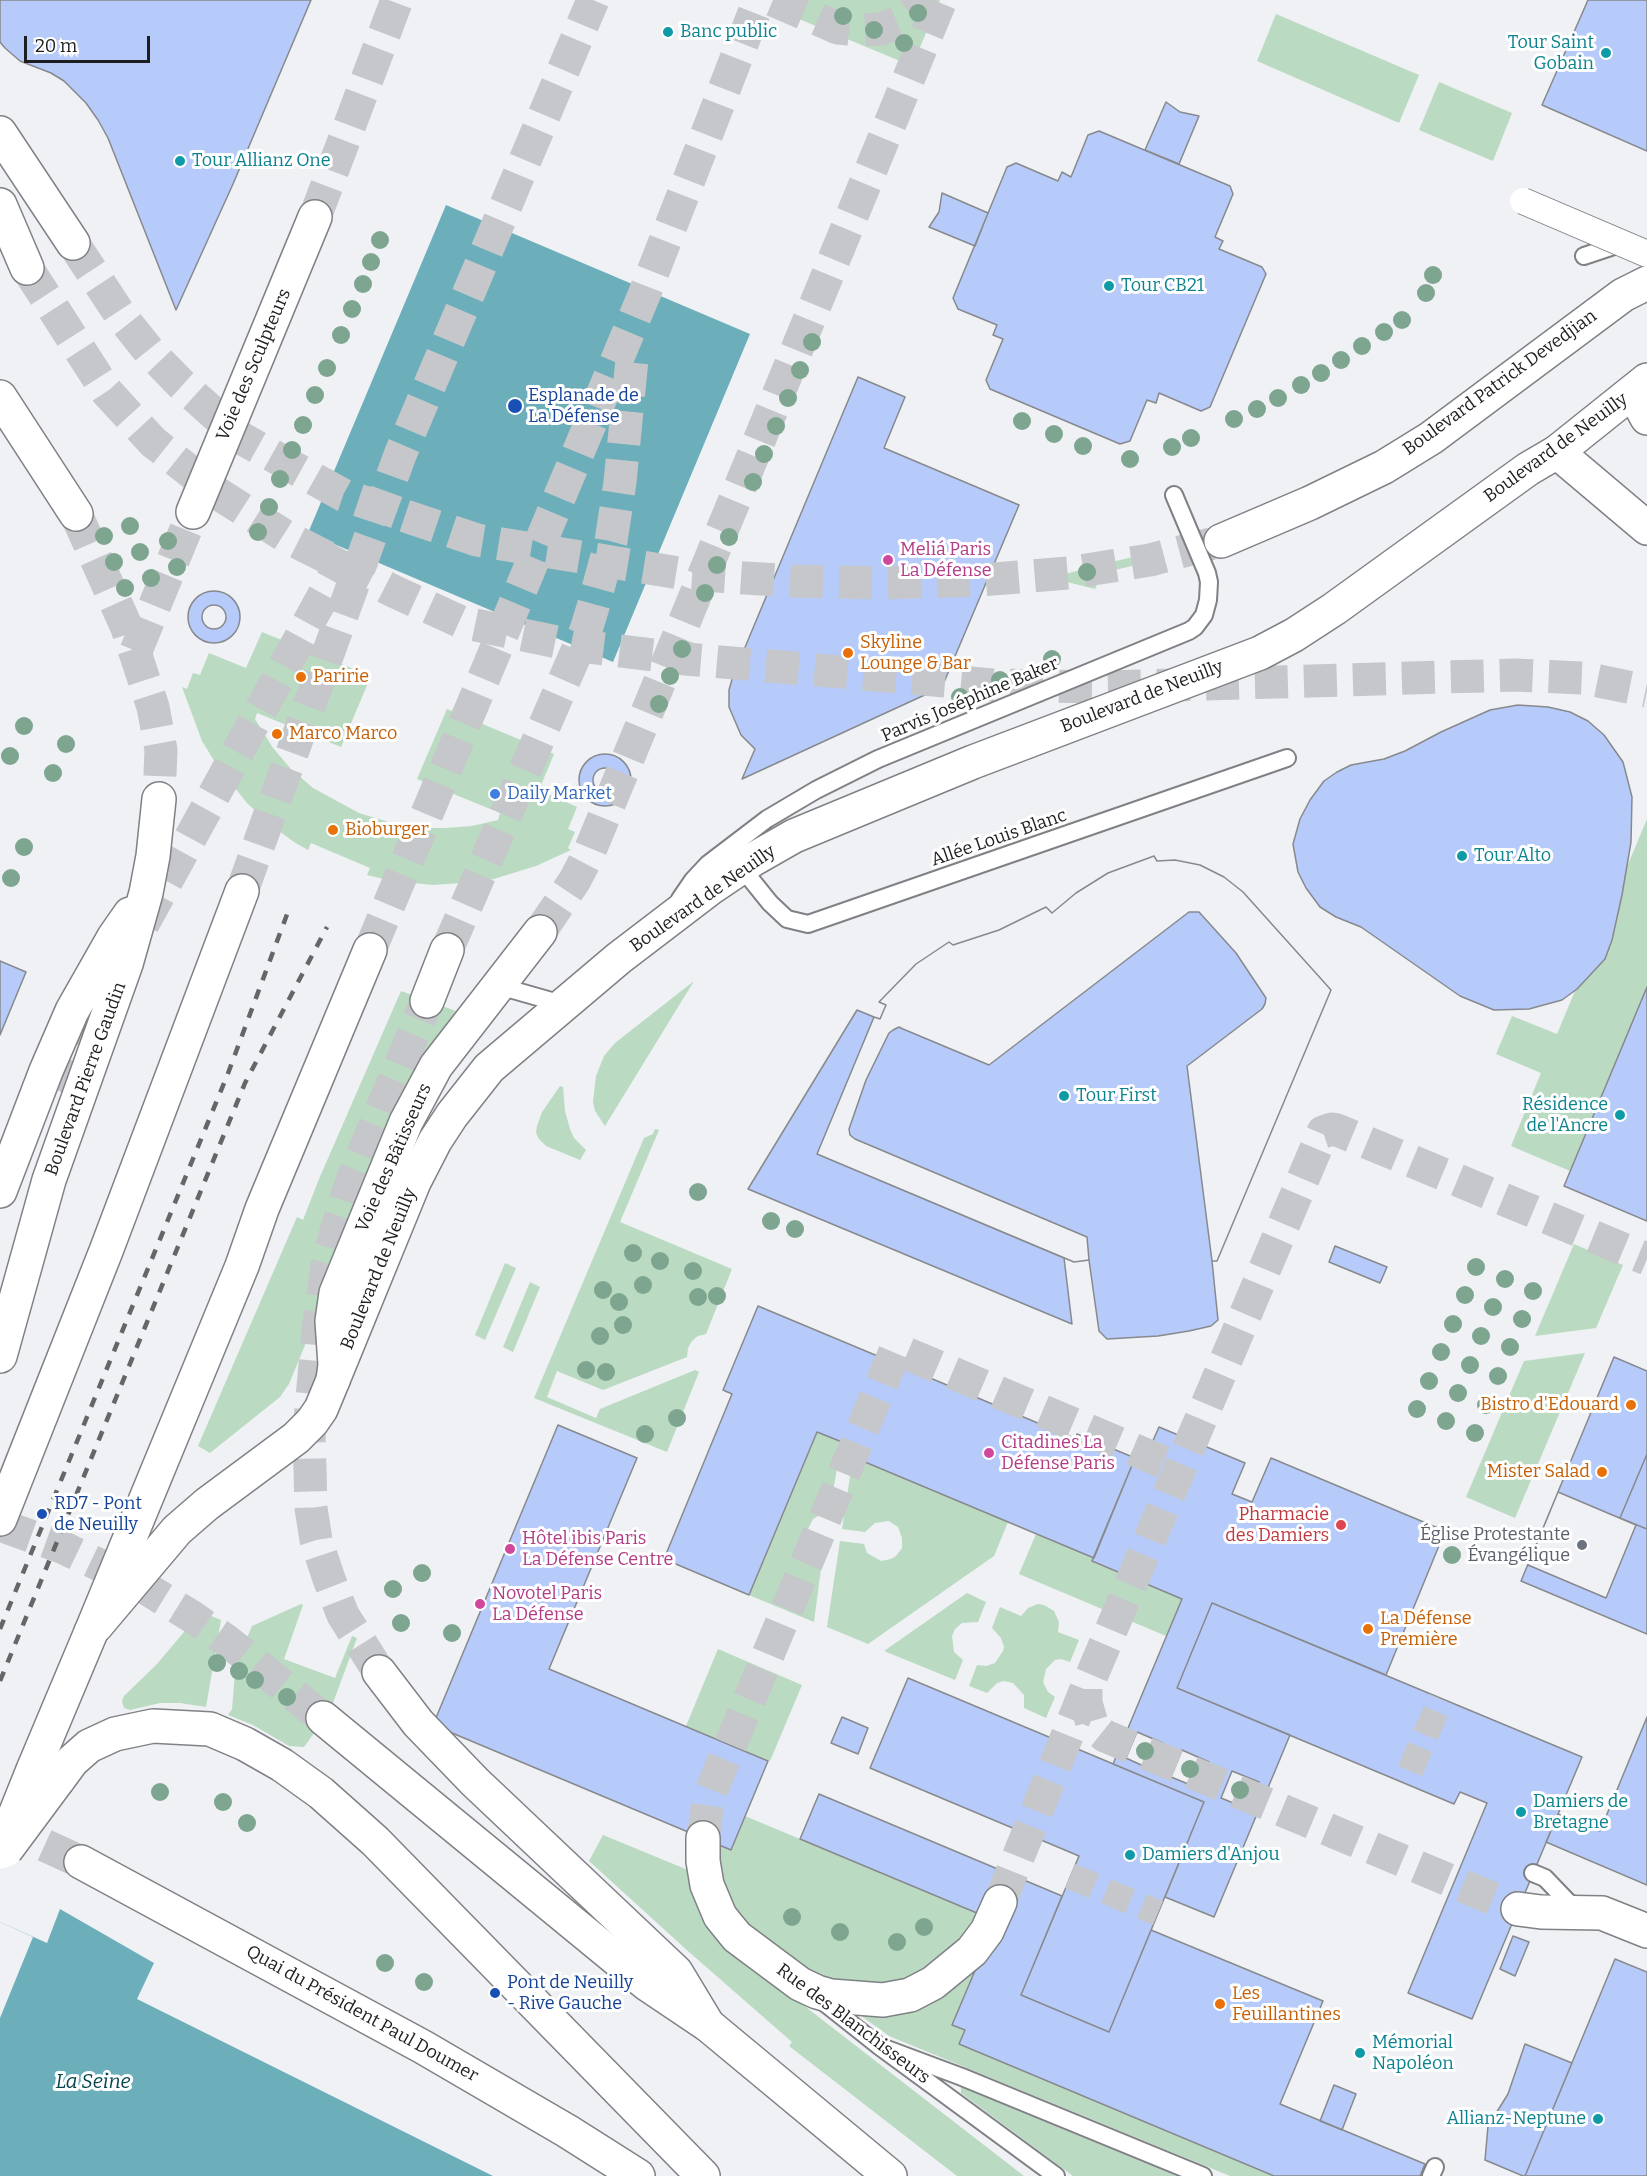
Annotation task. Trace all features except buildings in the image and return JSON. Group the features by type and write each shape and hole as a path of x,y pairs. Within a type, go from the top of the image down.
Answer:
{"main road":[{"path":"0,133 73,243"},
{"path":"0,205 27,268"},
{"name":"Voie des Sculpteurs","path":"193,512 315,217"},
{"name":"Boulevard Patrick Devedjian","path":"1221,541 1310,503 1373,472 1431,438 1623,294 1647,283"},
{"path":"0,397 76,514"},
{"name":"Boulevard de Neuilly","path":"91,1632 177,1530 207,1504 304,1431 321,1409 414,1182 452,1114 489,1068 562,1004 666,920 741,867 794,837 973,762 1260,653 1294,635 1334,609 1527,469 1642,397"},
{"path":"1557,452 1647,528"},
{"name":"Boulevard Pierre Gaudin","path":"0,1356 49,1180 109,1017 146,894 159,799"},
{"path":"0,1519 106,1251 242,891"},
{"path":"0,1191 46,1071 72,1011 114,937 146,894"},
{"name":"Voie des Bâtisseurs","path":"333,1380 332,1321 336,1293 402,1133 436,1066 540,932"},
{"path":"0,1859 46,1775 91,1632 238,1277 262,1209 370,950"},
{"path":"427,1000 447,950"},
{"path":"379,1672 418,1723 475,1782 676,1972 708,2025"},
{"path":"323,1718 647,1984 708,2025 890,2176"},
{"path":"0,1852 46,1775 72,1761 89,1746 116,1734 153,1726 172,1725 210,1729 245,1744 282,1765 321,1793 375,1841 703,2176"},
{"name":"Rue des Blanchisseurs","path":"703,1838 705,1878 720,1916 737,1936 800,1984"},
{"name":"Quai du Président Paul Doumer","path":"81,1862 423,2047 567,2131 638,2176"},
{"path":"800,1984 817,1992 848,1999 883,2000 910,1995 947,1974 972,1951 987,1931 1000,1902"},
{"path":"1518,1909 1541,1912 1587,1912 1615,1917 1647,1931"}],"street":[{"path":"1523,201 1647,254"}],"lane":[{"path":"1584,256 1616,244 1647,243"},
{"name":"Parvis Joséphine Baker","path":"666,920 693,880 708,864 767,819 816,790 878,759 1195,627 1204,615 1209,600 1209,582 1174,495"},
{"name":"Allée Louis Blanc","path":"741,867 771,903 788,919 808,924 1287,758"},
{"path":"499,986 562,1004"},
{"path":"1533,1873 1545,1878 1572,1905 1587,1912"},
{"name":"Rue des Blanchisseurs","path":"800,1984 879,2046 1056,2176"},
{"path":"879,2046 962,2077 1203,2176"}],"green space":[{"path":"793,0 940,0 912,66 787,14"},
{"path":"1276,14 1419,75 1399,123 1257,61"},
{"path":"1439,82 1512,113 1493,161 1419,130"},
{"path":"1136,556 1132,566 1102,573 1095,589 1063,579 1065,574"},
{"path":"262,632 371,676 341,747 257,713 255,719 273,748 291,769 313,788 359,813 395,824 421,828 446,828 472,826 498,820 500,813 417,779 447,709 554,754 539,790 577,807 568,829 575,832 568,848 571,850 536,866 487,881 433,885 392,881 367,875 370,868 311,843 308,850 294,842 268,823 247,803 218,767 202,741 182,687 187,689 193,673 200,675 209,653 246,668"},
{"path":"1647,819 1647,987 1570,1171 1511,1146 1541,1073 1496,1054 1512,1016 1557,1034"},
{"path":"694,981 605,1126 595,1111 593,1102 596,1076 604,1056 615,1043"},
{"path":"401,991 456,1011 420,1066 289,1384 280,1397 210,1453 198,1446 297,1217 303,1220"},
{"path":"560,1086 563,1087 565,1111 570,1129 574,1138 586,1150 580,1160 546,1146 536,1133 542,1112"},
{"path":"655,1129 659,1130 620,1222 732,1269 706,1334 692,1341 687,1357 603,1390 557,1371 547,1397 596,1418 600,1409 695,1370 699,1372 667,1452 534,1398 644,1138 653,1134"},
{"path":"1574,1244 1623,1265 1596,1328 1535,1336"},
{"path":"505,1263 516,1268 485,1340 475,1335"},
{"path":"530,1282 540,1287 513,1352 503,1347"},
{"path":"1585,1353 1515,1518 1466,1497 1524,1361"},
{"path":"817,1432 844,1443 840,1452 829,1514 821,1514 813,1519 807,1531 811,1546 823,1553 814,1622 749,1595"},
{"path":"853,1457 1008,1522 994,1556 868,1644 827,1627 840,1541 864,1544 867,1553 881,1561 896,1556 902,1548 902,1538 898,1527 889,1521 875,1523 865,1532 842,1529"},
{"path":"1036,1534 1094,1558 1093,1562 1182,1599 1166,1636 1019,1574"},
{"path":"967,1593 986,1602 978,1622 962,1623 955,1629 952,1636 954,1652 963,1660 955,1680 884,1651"},
{"path":"1038,1604 1054,1611 1059,1622 1058,1632 1079,1640 1070,1662 1055,1660 1046,1669 1043,1682 1048,1692 1055,1697 1046,1718 1024,1708 1024,1695 1013,1683 1004,1681 997,1683 987,1693 969,1686 977,1665 986,1666 995,1663 1003,1651 1001,1638 992,1628 1000,1607 1021,1616 1028,1608"},
{"path":"303,1605 284,1659 335,1678 352,1636 357,1638 330,1711 304,1747 289,1746 253,1725 228,1715 232,1709 238,1637 246,1640 252,1626"},
{"path":"209,1615 221,1620 206,1707 160,1703 130,1710 124,1708 122,1701 124,1696 157,1664 189,1626"},
{"path":"718,1649 802,1685 770,1761 686,1726"},
{"path":"745,1816 984,1916 973,1933 903,1985 840,1984 809,1972 758,1936 726,1901 715,1844 731,1849"},
{"path":"603,1835 688,1870 736,1953 1024,2176 957,2176 789,2046 792,2042 589,1861"},
{"path":"980,1958 953,2025 965,2030 959,2044 1274,2176 1230,2176 889,2036 860,2015"},
{"path":"961,2088 1176,2176 1073,2176 961,2093"}],"water":[{"path":"446,205 750,334 613,662 308,533"},
{"name":"La Seine","path":"60,1909 154,1963 137,1999 493,2176 0,2176 0,1922 47,1943"}],"pier":[{"path":"0,1922 33,1937 0,2018"}],"tunnel":[{"path":"315,217 397,0"},
{"path":"242,891 400,455 593,0"},
{"path":"370,950 644,295 759,0"},
{"path":"773,0 838,28 859,30 881,29 902,21 929,0"},
{"path":"540,932 575,880 589,853 941,0"},
{"path":"73,243 121,316 149,351 180,383 241,438 343,495 477,540 685,574 792,581 882,583 981,580 1068,573 1150,560 1221,541"},
{"path":"27,268 107,392 153,442 217,493 285,536 393,591 461,622 572,645 686,659 993,685 1105,687 1514,675 1584,678 1647,691"},
{"path":"447,950 586,630 611,541 620,482 633,349"},
{"path":"136,651 193,512"},
{"path":"76,514 127,628 153,707 161,750 159,799"},
{"path":"143,924 349,549"},
{"path":"52,1087 109,985"},
{"path":"379,1672 343,1615 316,1540 311,1508 309,1431 327,1265 339,1221 353,1178 427,1001"},
{"path":"1000,1902 1086,1689 1323,1132 1337,1130 1647,1259"},
{"path":"703,1838 709,1796 896,1349 1168,1464 1174,1470 1176,1480"},
{"path":"0,1525 64,1548 139,1584 227,1641 323,1718"},
{"path":"1086,1689 1086,1703 1092,1723 1105,1736 1518,1909"},
{"path":"1410,1771 1441,1699"},
{"path":"0,1825 81,1862"},
{"path":"1070,1876 1158,1913"}],"railway":[{"path":"0,1629 227,1076 289,909"},
{"path":"0,1681 245,1083 327,927"}],"place":[{"name":"Banc public","path":"668,32"},
{"name":"Tour Saint Gobain","path":"1606,53"},
{"name":"Tour Allianz One","path":"180,161"},
{"name":"Tour CB21","path":"1109,286"},
{"name":"Esplanade de La Défense","path":"515,406"},
{"name":"Meliá Paris La Défense","path":"888,560"},
{"name":"Skyline Lounge & Bar","path":"848,653"},
{"name":"Paririe","path":"301,677"},
{"name":"Marco Marco","path":"277,734"},
{"name":"Daily Market","path":"495,794"},
{"name":"Bioburger","path":"333,830"},
{"name":"Tour Alto","path":"1462,856"},
{"name":"Tour First","path":"1064,1096"},
{"name":"Résidence de l'Ancre","path":"1620,1115"},
{"name":"Bistro d'Edouard","path":"1631,1405"},
{"name":"Citadines La Défense Paris","path":"989,1453"},
{"name":"Mister Salad","path":"1602,1472"},
{"name":"RD7 - Pont de Neuilly","path":"42,1514"},
{"name":"Pharmacie des Damiers","path":"1341,1525"},
{"name":"Église Protestante Évangélique","path":"1582,1545"},
{"name":"Hôtel ibis Paris La Défense Centre","path":"510,1549"},
{"name":"Novotel Paris La Défense","path":"480,1604"},
{"name":"La Défense Première","path":"1368,1629"},
{"name":"Damiers de Bretagne","path":"1521,1812"},
{"name":"Damiers d'Anjou","path":"1130,1855"},
{"name":"Pont de Neuilly - Rive Gauche","path":"495,1993"},
{"name":"Les Feuillantines","path":"1220,2004"},
{"name":"Mémorial Napoléon","path":"1360,2053"},
{"name":"Allianz-Neptune","path":"1598,2119"}]}
